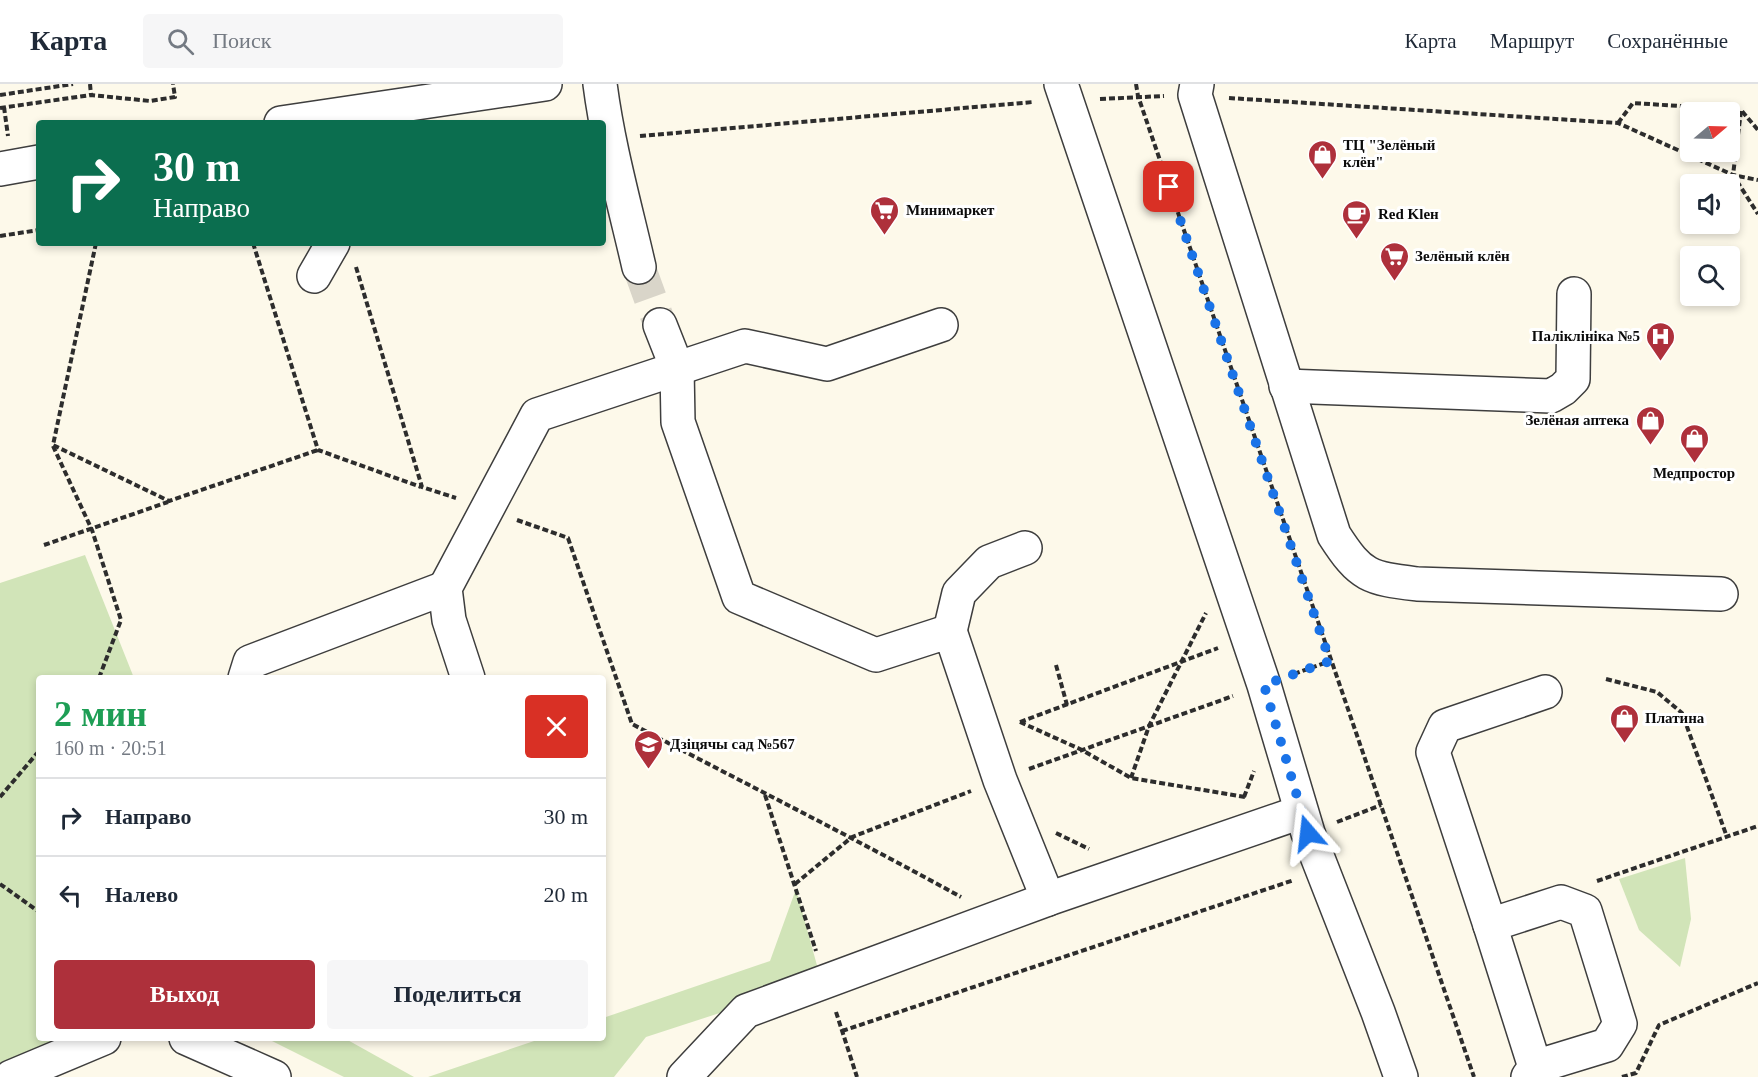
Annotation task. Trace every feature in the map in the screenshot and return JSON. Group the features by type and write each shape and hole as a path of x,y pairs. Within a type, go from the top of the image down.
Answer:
{"street":[{"path":"300,120 545,84"},
{"path":"600,84 604,120"},
{"path":"1196,89 1286,387 1334,534 1352,563 1376,579 1418,584 1721,594"},
{"path":"1063,92 1264,685 1305,822 1401,1077"},
{"path":"606,132 609,156 639,267"},
{"path":"0,169 36,163"},
{"path":"314,276 331,246"},
{"path":"1286,387 1551,396 1573,379 1575,294"},
{"path":"660,325 677,368 678,422 739,597 876,655 950,631"},
{"path":"467,675 448,620 445,588 537,415 745,346 827,364 940,325"},
{"path":"1025,548 989,562 959,593 950,631 1000,780 1048,899"},
{"path":"246,675 250,662 445,588"},
{"path":"1490,925 1561,902 1585,911 1620,1024 1607,1045 1531,1072 1490,925 1433,752 1445,726 1545,692"},
{"path":"684,1077 746,1011 1048,899 1305,822"},
{"path":"11,1077 97,1041"},
{"path":"205,1054 274,1077"}],"path":[{"path":"0,95 73,84"},
{"path":"90,84 91,95"},
{"path":"0,108 91,95 150,100 175,97 173,84"},
{"path":"1136,84 1138,96 1330,661 1382,805 1474,1077"},
{"path":"609,156 1063,92 1138,96 1196,89 1298,104 1618,123 1731,174"},
{"path":"1618,123 1632,103 1741,110 1758,130"},
{"path":"1733,174 1741,110"},
{"path":"1740,176 1758,180"},
{"path":"1740,186 1758,214"},
{"path":"0,236 36,230"},
{"path":"95,246 53,446 92,530 121,620 100,675"},
{"path":"254,246 318,450"},
{"path":"53,446 169,501"},
{"path":"44,545 318,450 422,487"},
{"path":"1131,778 1149,726 1208,610"},
{"path":"1012,725 1227,645"},
{"path":"795,884 852,837 1000,780 1330,661"},
{"path":"1056,665 1068,705"},
{"path":"1606,679 1657,692 1682,713 1727,837"},
{"path":"1020,722 1082,750 1131,778 1245,797"},
{"path":"632,724 765,795 852,837 998,918"},
{"path":"0,796 36,754"},
{"path":"1245,797 1255,769"},
{"path":"765,795 857,1077"},
{"path":"1234,800 1245,797"},
{"path":"1305,822 1382,805"},
{"path":"1594,882 1758,826"},
{"path":"1050,830 1086,850 1098,846"},
{"path":"842,1031 1322,870"},
{"path":"0,884 36,910"},
{"path":"1622,1077 1636,1073 1659,1024 1758,983"}],"green space":[{"path":"85,555 133,675 36,675 36,1041 53,1041 0,1063 0,583"},
{"path":"1685,858 1691,919 1680,967 1639,930 1619,879"},
{"path":"796,889 821,980 646,1037 614,1077 428,1077 534,1041 606,1041 606,1017 770,961"},
{"path":"272,1041 349,1041 414,1077 344,1077"}],"tunnel":[{"path":"639,267 660,325"}],"place":[{"name":"ТЦ \"Зелёный клён\"","path":"1322,180"},
{"name":"Минимаркет","path":"885,236"},
{"name":"Red Kleн","path":"1357,240"},
{"name":"Зелёный клён","path":"1394,282"},
{"name":"Паліклініка №5","path":"1661,362"},
{"name":"Зелёная аптека","path":"1650,446"},
{"name":"Медпростор","path":"1694,464"},
{"name":"Платина","path":"1624,744"},
{"name":"Дзіцячы сад №567","path":"649,770"}],"route":[{"path":"1169,187 1330,661 1264,685 1308,833"}]}
